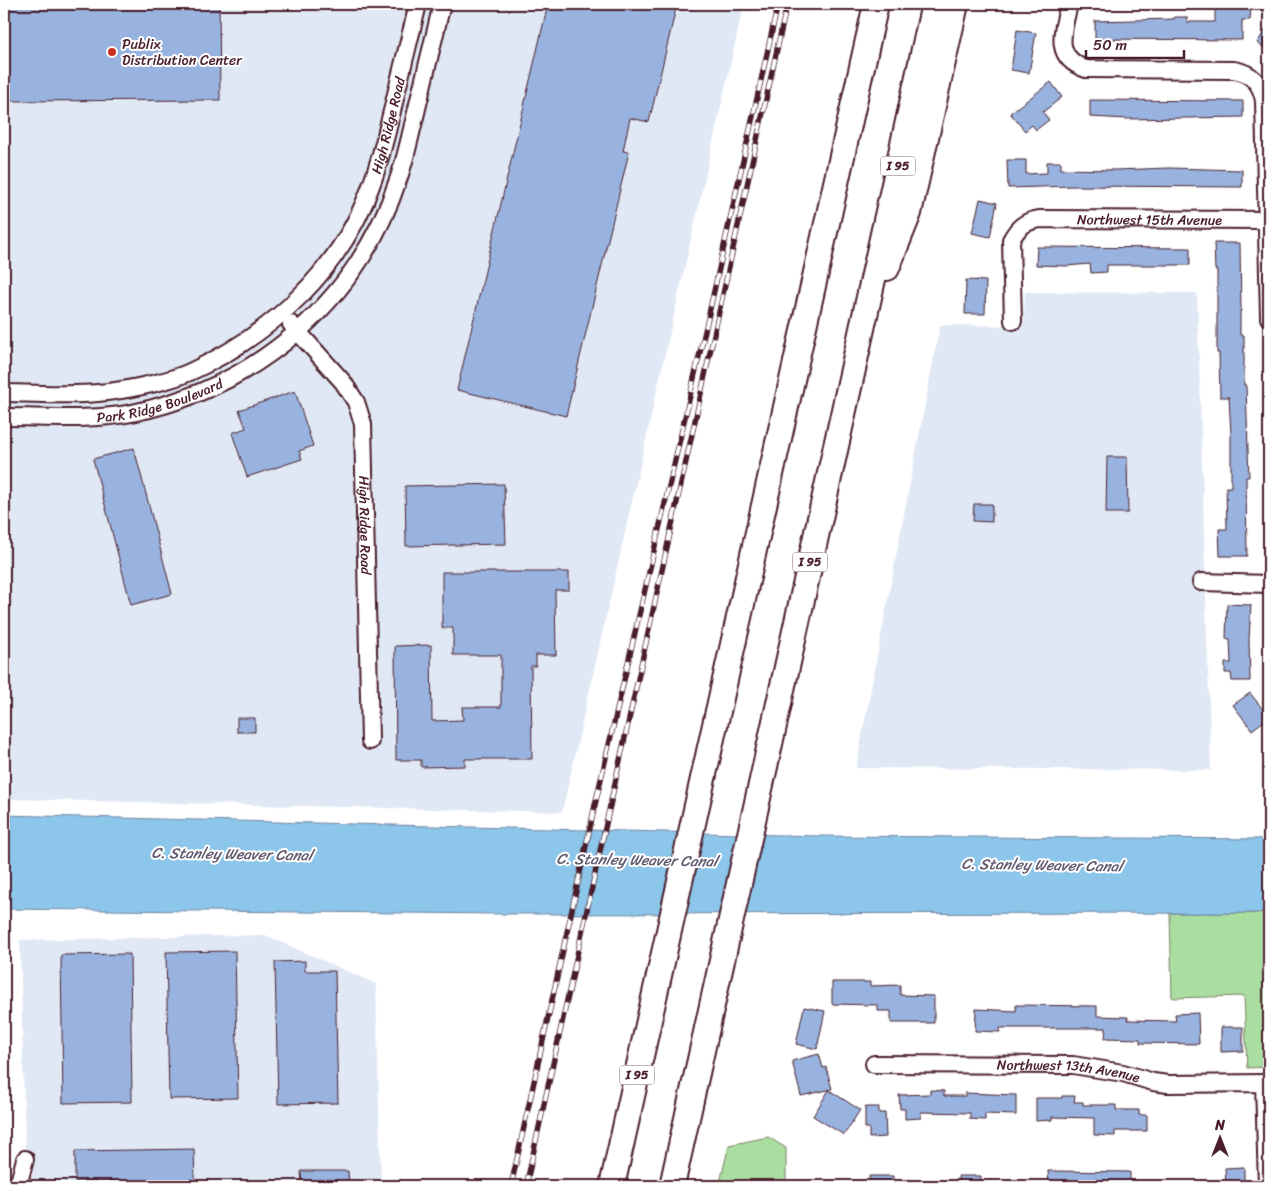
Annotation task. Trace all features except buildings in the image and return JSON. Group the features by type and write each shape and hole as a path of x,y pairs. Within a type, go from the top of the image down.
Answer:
{"highway":[{"name":"I 95","path":"612,1186 876,4"},
{"name":"I 95","path":"672,1186 934,4"},
{"path":"862,327 909,213 956,4"}],"street":[{"name":"High Ridge Road","path":"370,741 363,424 356,402 343,382 299,331 281,314 327,266 358,217 381,156 418,4"},
{"name":"High Ridge Road","path":"299,331 331,300 351,275 374,237 390,202 404,160 442,4"},
{"path":"1069,4 1062,44 1064,53 1077,66 1086,70 1234,70 1252,76 1258,83 1264,101 1269,318"},
{"path":"369,192 390,202"},
{"name":"Northwest 15th Avenue","path":"1013,321 1011,240 1022,225 1030,221 1040,219 1267,220"},
{"name":"Park Ridge Boulevard","path":"4,393 98,393 144,385 188,373 239,345 281,314"},
{"name":"Park Ridge Boulevard","path":"4,417 73,417 130,413 174,402 236,375 261,360 299,331"},
{"path":"73,417 74,393"},
{"path":"1201,582 1269,584"},
{"name":"Northwest 13th Avenue","path":"874,1064 1073,1065 1123,1073 1153,1082 1168,1084 1267,1083"},
{"path":"1267,1083 1267,1186"},
{"path":"18,1186 25,1159"}],"shaded area":[{"path":"4,4 744,4 562,812 4,799"},
{"path":"1025,292 1197,293 1211,770 856,768 940,325 1023,326"},
{"path":"265,935 376,984 381,1186 26,1186 20,940"}],"green space":[{"path":"1170,913 1269,913 1269,1067 1247,1068 1244,996 1172,998"},
{"path":"768,1137 786,1148 786,1186 719,1186 729,1145"}],"water":[{"name":"C. Stanley Weaver Canal","path":"4,815 819,836 1269,839 1269,913 500,914 4,909"}],"railway":[{"path":"511,1186 595,805 708,318 778,4"},
{"path":"526,1186 787,4"}],"place":[{"name":"Publix Distribution Center","path":"112,52"}]}
